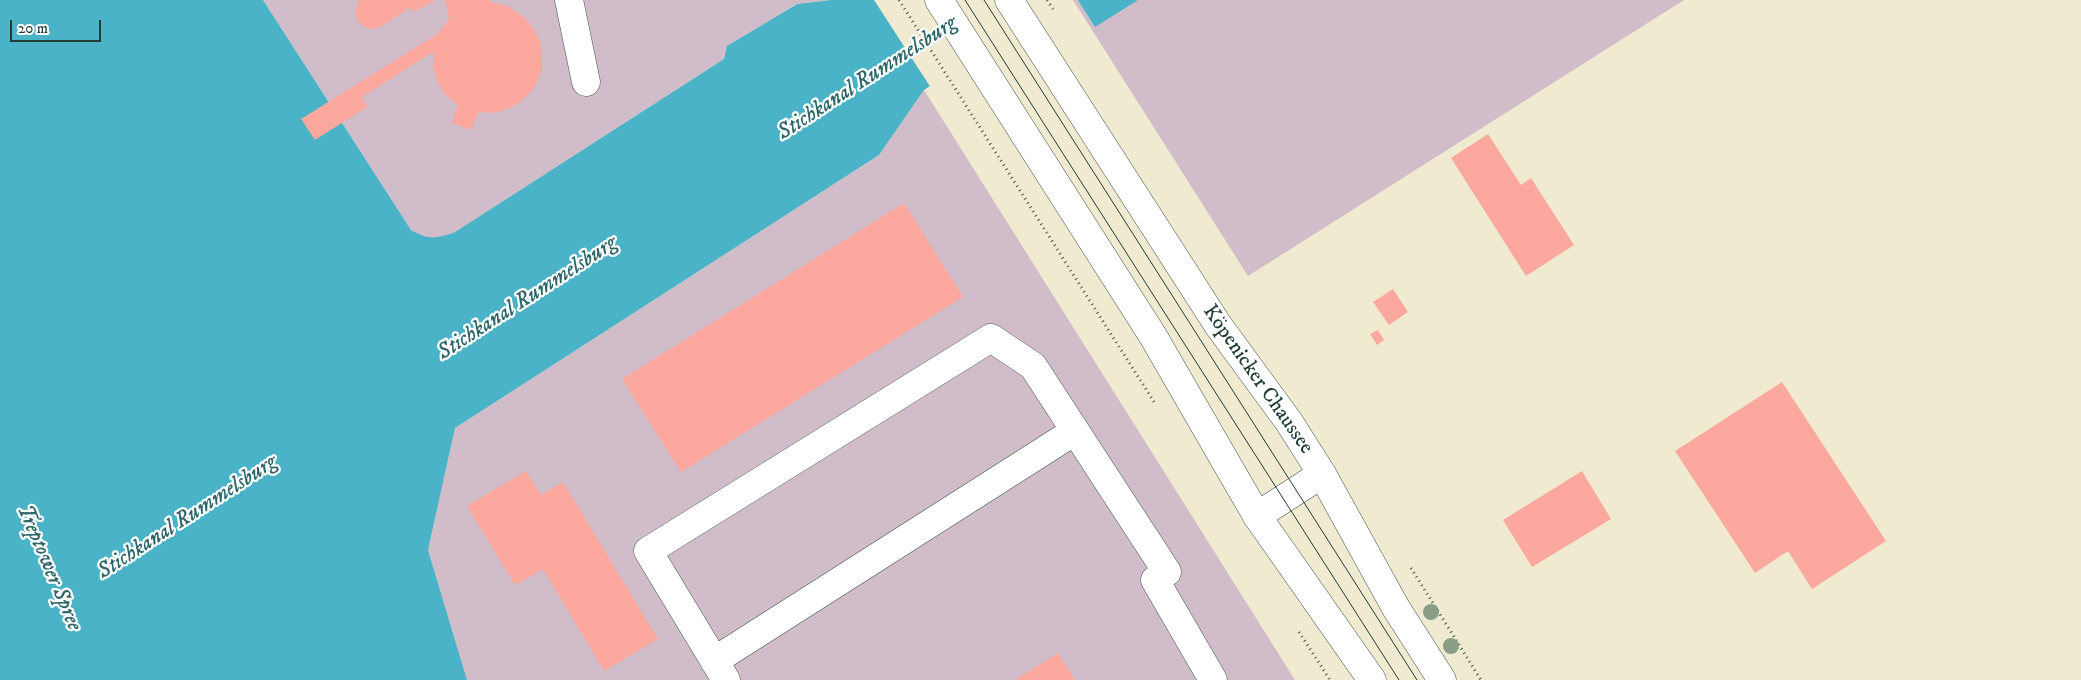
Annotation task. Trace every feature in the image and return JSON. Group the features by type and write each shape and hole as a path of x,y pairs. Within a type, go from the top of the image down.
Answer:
{"main road":[{"path":"569,0 586,82"},
{"path":"939,0 1153,336 1224,463 1257,516 1372,680"},
{"name":"Köpenicker Chaussee","path":"1009,0 1218,325 1289,422 1322,474 1396,608 1442,680"},
{"path":"1075,431 720,670 648,551 991,338 1033,366 1075,431 1161,576 1213,680"},
{"path":"1257,516 1322,474"}],"path":[{"path":"899,0 986,136"}],"shaded area":[{"path":"263,0 831,0 796,4 728,46 724,59 455,232 440,238 423,238 411,230"},
{"path":"1073,0 1684,0 1248,276"},
{"path":"924,90 1295,680 467,680 428,550 455,428 879,155"}],"water":[{"path":"0,0 263,0 411,230 422,236 432,237 455,232 724,59 727,46 797,4 831,0 1065,0 924,90 879,155 455,428 428,550 467,680 0,680"},
{"path":"1078,0 1138,0 1095,27"}],"pier":[{"path":"874,0 1067,0 931,88"}],"building":[{"path":"359,0 435,0 414,12 411,7 382,26 373,29 364,27 357,20 355,11"},
{"path":"445,0 491,0 491,2 508,6 525,18 534,29 540,41 542,55 542,69 530,93 519,103 507,109 494,113 479,112 471,130 452,123 458,105 444,93 437,81 433,68 433,52 362,97 367,107 315,140 301,119 439,33 449,18"},
{"path":"1488,134 1521,185 1531,178 1574,245 1526,276 1451,158"},
{"path":"904,203 963,297 681,472 622,379"},
{"path":"1393,289 1408,312 1389,325 1373,302"},
{"path":"1378,330 1384,340 1377,345 1370,334"},
{"path":"1782,382 1886,541 1812,589 1788,551 1755,573 1675,451"},
{"path":"526,471 541,495 563,482 658,639 604,671 543,569 515,585 467,506"},
{"path":"1582,471 1611,519 1532,567 1503,520"},
{"path":"1058,653 1075,680 1015,680"}],"tram line":[{"path":"965,0 1399,680"},
{"path":"984,0 1417,680"}],"water label":[{"name":"Stichkanal Rummelsburg","path":"868,79"},
{"name":"Stichkanal Rummelsburg","path":"528,299"},
{"name":"Stichkanal Rummelsburg","path":"188,518"},
{"name":"Treptower Spree","path":"48,568"}]}
